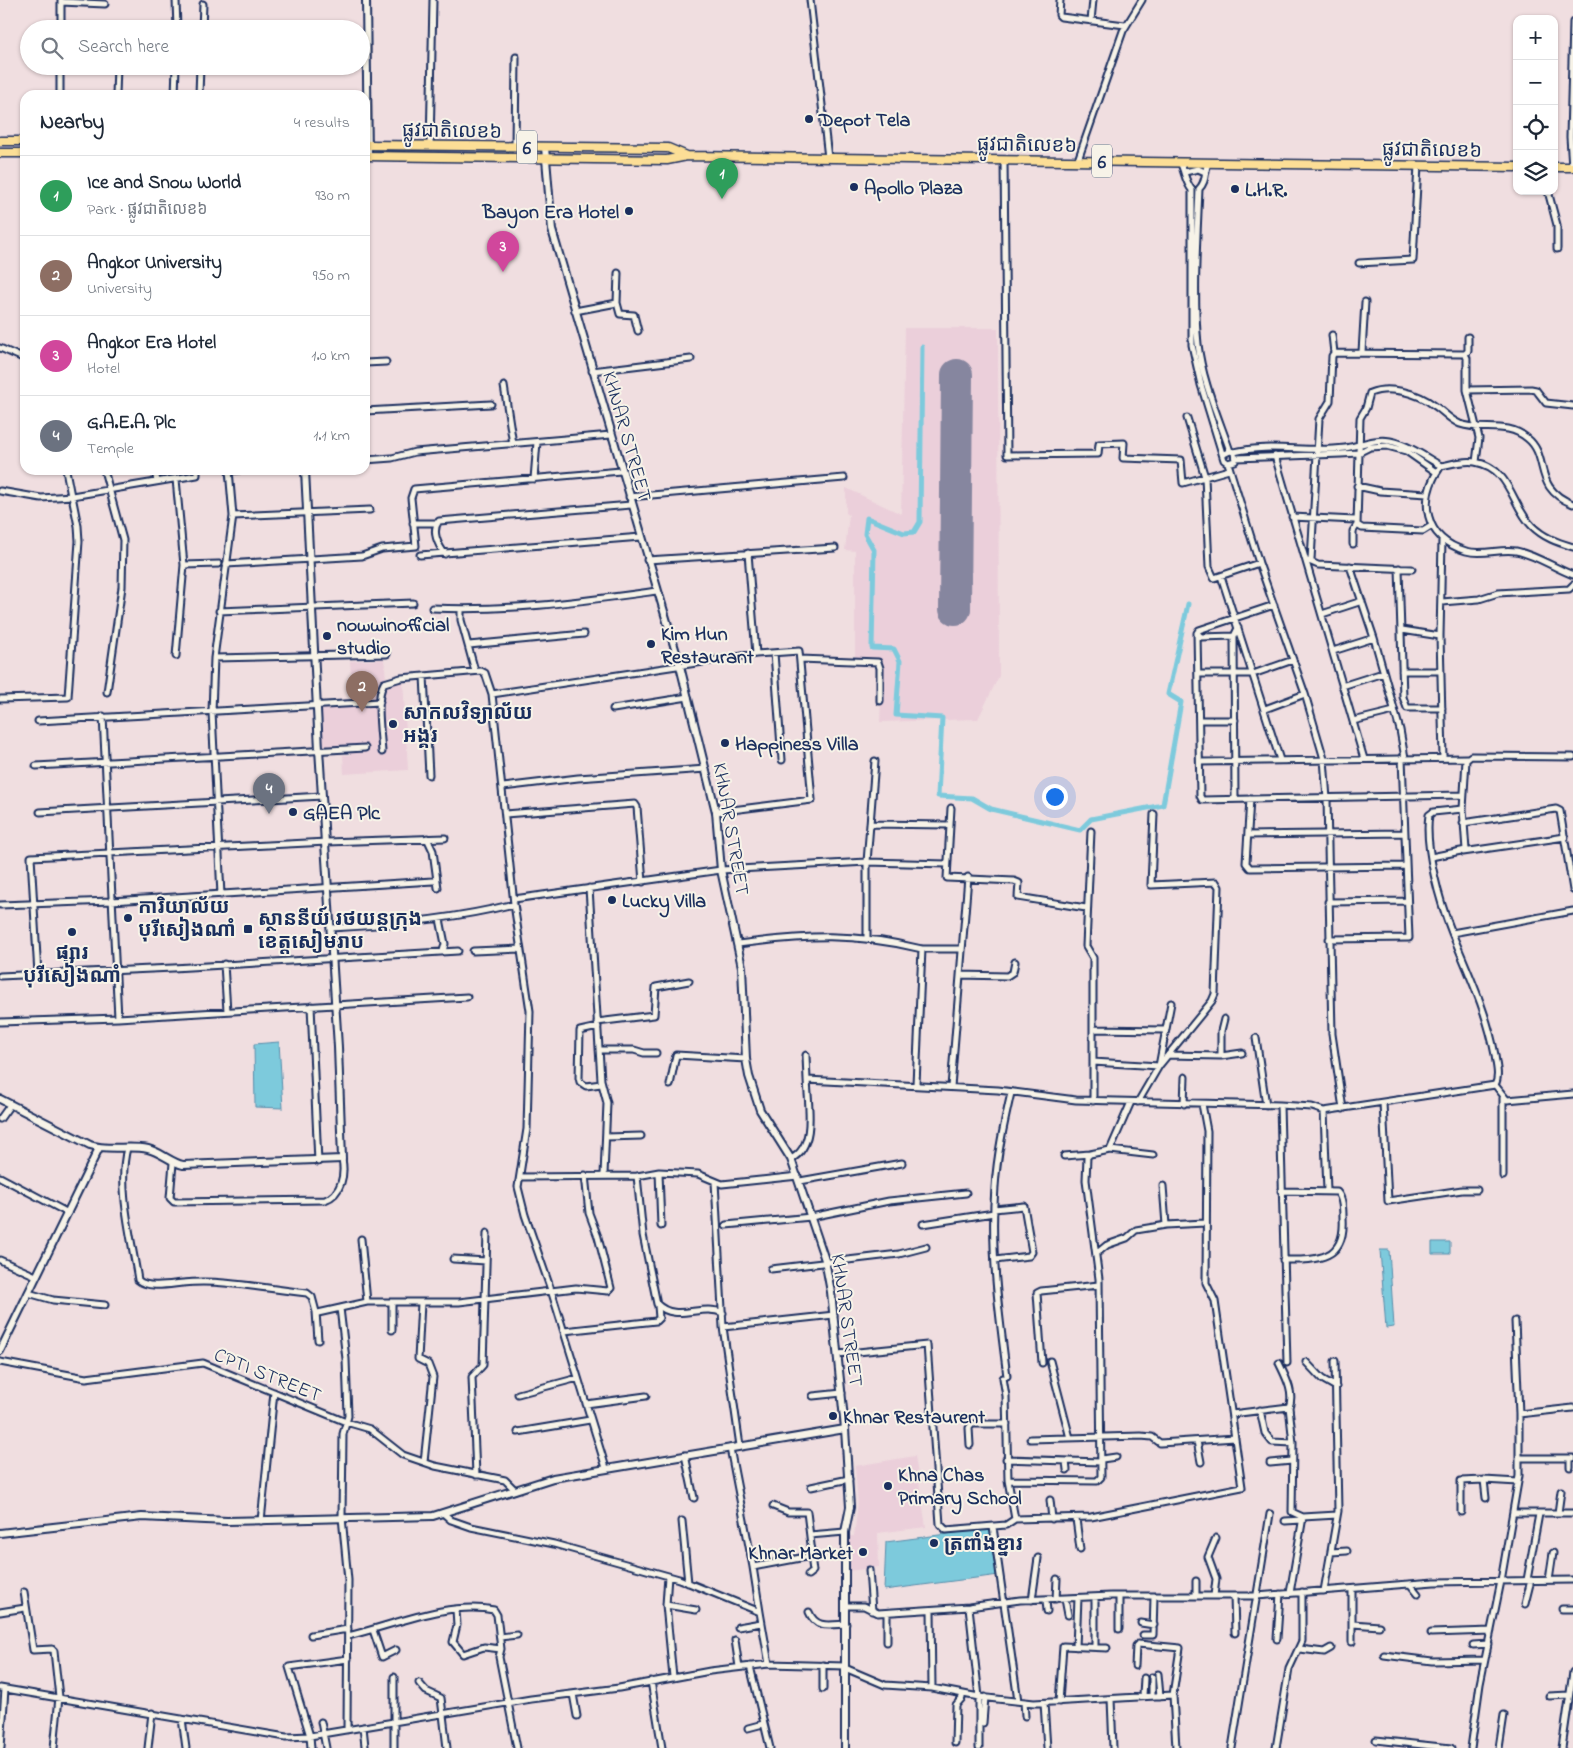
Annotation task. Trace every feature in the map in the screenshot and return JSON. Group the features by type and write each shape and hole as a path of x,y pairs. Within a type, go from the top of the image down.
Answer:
{"highway":[{"path":"0,141 20,141"},
{"name":"ផ្លូវជាតិលេខ៦","path":"370,145 668,148 687,156"},
{"path":"628,148 628,159"},
{"path":"0,152 20,153"},
{"name":"ផ្លូវជាតិលេខ៦","path":"370,156 667,160 687,156 1513,167"},
{"path":"1558,167 1572,167"}],"street":[{"path":"176,0 177,20"},
{"path":"366,0 366,20"},
{"path":"430,146 433,0"},
{"path":"810,0 828,158"},
{"path":"1060,0 1060,16 1126,25"},
{"path":"1091,21 1094,0"},
{"path":"1078,160 1126,25 1142,0"},
{"path":"61,20 61,1 105,4"},
{"path":"202,20 203,4"},
{"path":"1572,167 1570,136 1573,22"},
{"path":"515,147 516,57"},
{"path":"60,75 60,90"},
{"path":"116,90 117,75"},
{"path":"175,90 176,75"},
{"path":"199,75 199,90"},
{"path":"367,75 367,90"},
{"name":"KHNAR STREET","path":"545,147 544,158 552,230 647,560 680,666 716,812 721,870 742,966 746,1059 753,1092 760,1110 791,1159 799,1178 826,1264 834,1315 846,1429 849,1479 850,1507 845,1532 845,1748"},
{"path":"1004,160 1008,455 1098,454 1099,444 1124,444 1124,458 1181,460 1183,483 1205,477 1228,467 1234,463 1236,458"},
{"path":"1180,162 1185,172 1187,185 1192,190 1192,345 1201,385 1224,454 1224,460 1305,694 1324,759 1327,799 1332,1034 1343,1109"},
{"path":"1208,163 1204,172 1206,179 1199,190 1196,316 1198,345 1206,382 1236,458"},
{"path":"1359,263 1413,260 1418,165"},
{"path":"1185,172 1198,169 1204,172"},
{"path":"1549,195 1558,225 1557,249"},
{"path":"618,273 617,303 620,314 634,316 638,330"},
{"path":"1362,352 1365,302"},
{"path":"575,312 617,303"},
{"path":"1311,560 1315,518 1319,419 1330,401 1332,356 1334,353 1332,335"},
{"path":"1465,354 1468,351 1468,337"},
{"path":"1192,345 1198,345"},
{"path":"0,348 20,357"},
{"path":"1334,353 1465,354"},
{"path":"1465,354 1467,358 1467,390 1479,438 1476,462"},
{"path":"592,371 691,359"},
{"path":"370,363 386,362"},
{"path":"504,386 513,444"},
{"path":"1467,390 1531,389 1536,390 1546,403 1573,406"},
{"path":"1352,544 1356,522 1360,418 1366,408 1370,392 1376,390 1410,393 1434,404 1459,423 1476,428 1500,427 1512,429 1528,438 1535,448 1544,478 1551,489 1564,500 1573,504"},
{"path":"370,411 491,404"},
{"path":"1187,418 1205,477 1209,567 1214,578 1259,563"},
{"path":"370,460 392,458 415,452 611,435"},
{"path":"1224,454 1232,451 1341,448 1358,446 1368,442 1388,441 1407,446 1441,466"},
{"path":"534,479 537,442"},
{"path":"1236,458 1358,453 1370,447 1387,446 1406,451 1436,472"},
{"path":"1275,456 1304,562 1322,614 1364,759"},
{"path":"1573,547 1552,541 1532,526 1522,512 1504,477 1491,468 1476,462 1457,462 1441,466 1436,472 1427,494 1427,511 1431,526 1442,540 1467,551 1491,553 1514,550 1573,574"},
{"path":"226,564 362,556 382,549 416,546 411,498 414,489 621,470"},
{"path":"0,699 68,697 78,526 67,475"},
{"path":"105,475 123,540 122,587 108,692"},
{"path":"156,475 157,482"},
{"path":"0,491 41,498 71,496 197,475"},
{"path":"221,895 212,712 214,658 219,611 233,516 229,475"},
{"path":"173,1163 170,1198 174,1202 325,1200 333,1196 340,1184 344,1170 329,888 319,750 305,475"},
{"path":"629,497 844,478"},
{"path":"176,479 184,565 176,656"},
{"path":"1357,486 1380,491 1427,494"},
{"path":"413,523 437,523 631,505"},
{"path":"233,516 370,510"},
{"path":"1292,517 1356,522 1362,528 1423,531 1431,526"},
{"path":"437,523 438,542 446,554"},
{"path":"420,555 641,537"},
{"path":"1442,540 1440,636 1443,758"},
{"path":"647,560 748,552 835,548"},
{"path":"748,552 756,654"},
{"path":"1304,562 1311,560"},
{"path":"1311,560 1318,565 1412,569"},
{"path":"184,565 219,564"},
{"path":"1329,939 1409,938 1403,758 1400,730 1374,638 1350,566"},
{"path":"1399,568 1403,697 1407,708 1442,708"},
{"path":"1222,576 1280,760"},
{"path":"1442,602 1479,599 1498,593 1569,589 1573,585"},
{"path":"432,608 461,610 593,600 657,591"},
{"path":"1322,614 1362,601"},
{"path":"219,611 312,606 413,604"},
{"path":"1197,633 1199,630 1274,604"},
{"path":"461,610 461,620 475,672"},
{"path":"1235,799 1234,636 1238,628"},
{"path":"1402,630 1440,636"},
{"path":"1197,633 1201,637 1234,636"},
{"path":"1197,633 1200,796 1202,800 1463,795"},
{"path":"469,645 584,634"},
{"path":"1332,651 1374,638"},
{"path":"492,694 756,654 799,651 812,800 716,812"},
{"path":"774,653 782,760"},
{"path":"214,658 387,654"},
{"path":"800,659 878,662 880,668 880,701"},
{"path":"1198,674 1253,674 1293,660"},
{"path":"1402,671 1441,671"},
{"path":"382,752 380,689 389,680 475,672 484,673 492,694 514,901 530,1011 527,1129 518,1188 606,1468"},
{"path":"1342,686 1383,673"},
{"path":"424,676 429,775"},
{"path":"1265,709 1305,694"},
{"path":"613,709 688,698"},
{"path":"38,721 380,702"},
{"path":"1353,721 1394,711"},
{"path":"102,716 118,1018"},
{"path":"1199,720 1235,720"},
{"path":"36,766 365,748"},
{"path":"1200,762 1467,758 1472,756 1573,757"},
{"path":"1463,852 1467,845 1463,823 1463,795 1467,758"},
{"path":"866,938 867,862 875,760"},
{"path":"503,786 578,778 706,769"},
{"path":"40,812 108,810 322,796"},
{"path":"1250,799 1246,863 1250,868 1406,866"},
{"path":"505,814 635,804 637,807 643,882"},
{"path":"951,808 947,878 968,877 1014,881 1019,883 1018,897 1086,908"},
{"path":"1463,809 1433,812 1429,815 1431,857 1440,897 1452,934 1472,976 1489,1024 1498,1076 1495,1085"},
{"path":"1463,823 1558,809 1561,813 1573,890"},
{"path":"1138,1102 1158,1066 1212,1001 1215,994 1219,887 1216,882 1150,885 1154,814"},
{"path":"870,824 949,826"},
{"path":"1091,831 1086,908 1086,946 1092,958 1094,1029 1093,1101"},
{"path":"1248,835 1405,832"},
{"path":"1431,857 1565,837"},
{"path":"427,838 433,851 438,888"},
{"path":"38,974 31,857 445,838"},
{"path":"1435,871 1442,855"},
{"path":"331,928 440,919 514,901 589,888 721,870 867,862 947,864"},
{"path":"951,1087 968,877"},
{"path":"0,906 221,895 433,881"},
{"path":"589,888 601,1084 607,1103 604,1175"},
{"path":"1328,902 1407,901"},
{"path":"1452,934 1573,910"},
{"path":"440,919 445,944 443,951"},
{"path":"738,944 820,935 891,940 922,949 962,949"},
{"path":"473,952 520,949"},
{"path":"916,1084 922,949"},
{"path":"0,976 458,951"},
{"path":"960,975 1007,976 1014,972 1015,962"},
{"path":"224,964 227,1011"},
{"path":"601,1084 586,1086 580,1082 580,1031 597,1024 654,1015 656,987 689,981"},
{"path":"0,1022 118,1018 468,997"},
{"path":"1158,1066 1171,1003"},
{"path":"311,1006 318,1162"},
{"path":"1221,1056 1221,1031 1224,1019"},
{"path":"1094,1029 1165,1030"},
{"path":"1256,1038 1266,1104"},
{"path":"599,1050 630,1050 656,1053"},
{"path":"1168,1055 1221,1056 1242,1053"},
{"path":"670,1085 676,1055 746,1059"},
{"path":"791,1159 800,1155 808,1140 806,1055"},
{"path":"1093,1062 1158,1066"},
{"path":"1184,1104 1185,1077"},
{"path":"807,1080 916,1084 998,1090 1093,1101 1266,1104 1312,1107 1324,1111 1495,1085"},
{"path":"1495,1085 1503,1098 1503,1176"},
{"path":"1011,1093 994,1186 994,1211 995,1260 1005,1377 1006,1460 1015,1519"},
{"path":"1503,1098 1512,1100 1573,1094"},
{"path":"0,1100 99,1148 148,1149 173,1163 184,1165 318,1162 342,1159"},
{"path":"1110,1150 1131,1102"},
{"path":"1383,1103 1388,1201 1477,1190"},
{"path":"0,1119 10,1104"},
{"path":"838,1354 927,1346 940,1524 946,1530 1006,1525 1015,1519 1076,1519 1106,1515 1240,1488 1243,1484 1215,1301 1206,1283 1207,1131 1202,1104"},
{"path":"1280,1105 1287,1363"},
{"path":"1324,1111 1327,1191"},
{"path":"606,1137 642,1136"},
{"path":"0,1351 2,1343 99,1148"},
{"path":"127,1148 124,1160 124,1190 138,1280 142,1283 160,1285 202,1281 307,1293 312,1297 316,1312 318,1340"},
{"path":"1064,1156 1110,1150 1153,1155"},
{"path":"1008,1480 1097,1481 1101,1477 1099,1285 1086,1180 1088,1157 1090,1154"},
{"path":"520,1177 637,1176 659,1172 698,1174 722,1184 799,1178 902,1163"},
{"path":"659,1172 661,1226"},
{"path":"316,1312 367,1302 421,1303 485,1299 576,1288 608,1291 611,1289 598,1237 589,1213 586,1176"},
{"path":"564,1331 656,1321 659,1318 643,1235 637,1176"},
{"path":"0,1177 68,1213"},
{"path":"715,1182 723,1326 740,1446"},
{"path":"1164,1186 1166,1225"},
{"path":"1281,1191 1337,1192 1341,1198 1344,1235 1341,1242 1322,1259 1283,1260"},
{"path":"726,1225 811,1218 889,1201 966,1193"},
{"path":"923,1224 1024,1206 1032,1252 1029,1256 995,1260"},
{"path":"1096,1254 1114,1242 1127,1238 1133,1231 1166,1225 1205,1223"},
{"path":"476,1474 472,1377 483,1365 487,1233"},
{"path":"361,1240 367,1302"},
{"path":"771,1269 899,1254 926,1247"},
{"path":"453,1259 486,1261"},
{"path":"0,1260 36,1276"},
{"path":"1042,1363 1037,1293 1099,1285"},
{"path":"28,1293 53,1300 104,1305"},
{"path":"392,1302 392,1330"},
{"path":"421,1303 418,1359 428,1364 433,1377 424,1462"},
{"path":"658,1306 677,1313 711,1309 722,1313"},
{"path":"340,1308 346,1359 348,1416 343,1434 342,1517 348,1580 347,1730"},
{"path":"723,1326 834,1315"},
{"path":"1471,1748 1485,1660 1518,1482 1519,1414 1515,1320"},
{"path":"1050,1361 1070,1438"},
{"path":"1324,1591 1337,1515 1335,1361"},
{"name":"CPTI STREET","path":"0,1362 86,1378 203,1363 346,1422 370,1429 403,1455 424,1462 509,1481 515,1490"},
{"path":"1306,1362 1322,1379 1336,1387"},
{"path":"1279,1363 1290,1388 1291,1399 1289,1407 1293,1443 1292,1512 1303,1519"},
{"path":"518,1394 578,1378"},
{"path":"261,1521 274,1392"},
{"path":"813,1396 842,1393"},
{"path":"586,1404 646,1396"},
{"path":"1232,1414 1289,1407"},
{"path":"1519,1414 1573,1408"},
{"path":"1260,1410 1265,1432 1272,1442 1293,1443"},
{"path":"518,1432 590,1420"},
{"path":"970,1445 969,1428 972,1424 1007,1424"},
{"path":"0,1533 142,1517 261,1521 342,1517 417,1517 443,1514 553,1478 846,1429"},
{"path":"1030,1439 1152,1437 1160,1443 1236,1438"},
{"path":"1197,1441 1201,1462"},
{"path":"730,1448 769,1664"},
{"path":"685,1455 694,1498"},
{"path":"1006,1460 1066,1461 1101,1460 1116,1457"},
{"path":"1519,1458 1571,1458 1570,1467"},
{"path":"1066,1461 1067,1470"},
{"path":"1270,1463 1292,1461"},
{"path":"811,1487 849,1479"},
{"path":"1484,1480 1486,1498"},
{"path":"1461,1512 1461,1481 1518,1482"},
{"path":"1558,1513 1560,1491"},
{"path":"1050,1500 1052,1519"},
{"path":"773,1506 791,1513 807,1512 813,1571 808,1575"},
{"path":"1513,1513 1573,1513"},
{"path":"443,1514 451,1520 471,1527 554,1544 668,1576 760,1612"},
{"path":"1232,1748 1270,1514"},
{"path":"1525,1604 1539,1514"},
{"path":"1285,1521 1337,1515"},
{"path":"1076,1519 1080,1549"},
{"path":"1290,1592 1303,1519"},
{"path":"682,1521 688,1583"},
{"path":"993,1527 1018,1700"},
{"path":"810,1535 845,1532"},
{"path":"1214,1596 1216,1579 1208,1557 1216,1538"},
{"path":"1331,1552 1347,1551"},
{"path":"1549,1580 1553,1553"},
{"path":"753,1567 811,1556"},
{"path":"1032,1600 1038,1558"},
{"path":"868,1570 872,1611"},
{"path":"668,1576 666,1605 673,1677"},
{"path":"1056,1599 1057,1579"},
{"path":"1196,1580 1196,1595"},
{"path":"846,1606 864,1606 872,1611 887,1613 1032,1600 1119,1596 1256,1596 1410,1584 1501,1580 1573,1580"},
{"path":"1410,1584 1418,1594"},
{"path":"1352,1589 1352,1642"},
{"path":"24,1592 33,1650 52,1649 54,1652 59,1698 54,1748"},
{"path":"1276,1748 1289,1669 1293,1656 1300,1649 1302,1592"},
{"path":"1277,1639 1280,1594"},
{"path":"1119,1596 1119,1629"},
{"path":"1143,1635 1153,1635 1154,1596"},
{"path":"1234,1596 1235,1633"},
{"path":"1095,1597 1095,1648"},
{"path":"1076,1646 1078,1598"},
{"path":"1065,1599 1068,1614"},
{"path":"1046,1600 1047,1611"},
{"path":"666,1605 696,1610"},
{"path":"969,1607 982,1697 983,1723"},
{"path":"0,1612 26,1608"},
{"path":"348,1636 415,1616 473,1608 494,1610 497,1614 500,1637 501,1649 499,1657 517,1748"},
{"path":"1562,1609 1573,1609"},
{"path":"456,1610 457,1625 453,1642 463,1654 484,1647 501,1649"},
{"path":"931,1610 932,1688"},
{"path":"809,1612 812,1620 819,1625 846,1624"},
{"path":"887,1613 887,1642"},
{"path":"738,1627 761,1623"},
{"path":"1141,1623 1154,1625"},
{"path":"1353,1624 1379,1626"},
{"path":"311,1634 348,1629"},
{"path":"373,1630 382,1657 396,1650"},
{"path":"1431,1633 1491,1631"},
{"path":"500,1637 517,1635"},
{"path":"735,1640 738,1667"},
{"path":"1135,1666 1136,1646 1138,1644 1180,1648 1174,1695 1176,1748"},
{"path":"1473,1645 1489,1644"},
{"path":"1059,1702 1062,1647 1107,1648"},
{"path":"1300,1649 1324,1652 1331,1648"},
{"path":"1384,1655 1432,1661 1485,1660"},
{"path":"311,1748 310,1736 289,1667 348,1659"},
{"path":"1,1748 3,1689 286,1737 324,1734 444,1713 738,1667 769,1664 845,1667 885,1685 932,1688 1024,1702 1044,1703 1174,1695"},
{"path":"823,1665 823,1689"},
{"path":"750,1666 770,1748"},
{"path":"1562,1748 1573,1672"},
{"path":"1158,1674 1160,1696"},
{"path":"394,1677 394,1748"},
{"path":"1152,1677 1152,1696"},
{"path":"1143,1696 1144,1678"},
{"path":"651,1681 662,1748"},
{"path":"418,1684 426,1691 441,1698 447,1748"},
{"path":"574,1694 577,1716"},
{"path":"956,1743 956,1705 962,1698 962,1694"},
{"path":"1549,1696 1570,1695"},
{"path":"979,1748 982,1697"},
{"path":"1111,1699 1114,1748"},
{"path":"1024,1702 1025,1716"},
{"path":"1044,1703 1047,1748"},
{"path":"148,1748 152,1714"},
{"path":"1499,1748 1504,1715"},
{"path":"182,1719 186,1748"},
{"path":"321,1722 326,1748"},
{"path":"748,1728 763,1724"},
{"path":"364,1727 365,1746"},
{"path":"1376,1740 1451,1748"}],"shaded area":[{"path":"905,328 998,328 999,676 978,719 880,722 883,661 855,660 855,551 845,550 849,515 846,513 846,488 901,514"},
{"path":"384,659 386,678 403,678 408,770 344,774 343,755 350,755 350,749 320,749 318,706 353,704 350,661"},
{"name":"Khna Chas Primary School","path":"915,1456 926,1527 878,1533 879,1567 849,1571 848,1536 854,1536 858,1503 855,1466"}],"water":[{"path":"279,1042 283,1108 255,1107 254,1044"},
{"path":"1432,1242 1450,1242 1450,1254 1432,1254"},
{"path":"1380,1250 1389,1250 1394,1327 1386,1328"},
{"path":"992,1528 999,1575 884,1590 886,1542"}],"waterway":[{"path":"922,347 920,522 914,532 904,533 867,518 865,534 874,550 872,648 894,649 900,661 896,715 942,718 938,796 972,798 991,809 1080,830 1091,819 1163,805 1181,702 1168,694 1188,604"}],"runway":[{"path":"955,609 957,375"}],"place":[{"name":"Depot Tela","path":"809,119"},
{"name":"Apollo Plaza","path":"854,187"},
{"name":"L.H.R.","path":"1235,189"},
{"name":"Ice and Snow World","path":"722,199"},
{"name":"Bayon Era Hotel","path":"629,211"},
{"name":"Angkor Era Hotel","path":"503,272"},
{"name":"nowwinofficial studio","path":"327,636"},
{"name":"Kim Hun Restaurant","path":"651,644"},
{"name":"Angkor University","path":"362,712"},
{"name":"សាកលវិទ្យាល័យ អង្គរ","path":"393,724"},
{"name":"Happiness Villa","path":"725,743"},
{"name":"GAEA Plc","path":"293,812"},
{"name":"G.A.E.A. Plc","path":"269,814"},
{"name":"Lucky Villa","path":"612,900"},
{"name":"ការិយាល័យ បុរីសៀងណាំ","path":"128,918"},
{"name":"ស្ថាននីយ៍ រថយន្តក្រុង ខេត្តសៀមរាប","path":"248,929"},
{"name":"ផ្សារ បុរីសៀងណាំ","path":"72,932"},
{"name":"Khnar Restaurent","path":"833,1416"},
{"name":"Khna Chas Primary School","path":"888,1486"},
{"name":"ត្រពាំងខ្នារ","path":"934,1543"},
{"name":"Khnar Market","path":"863,1552"}]}
